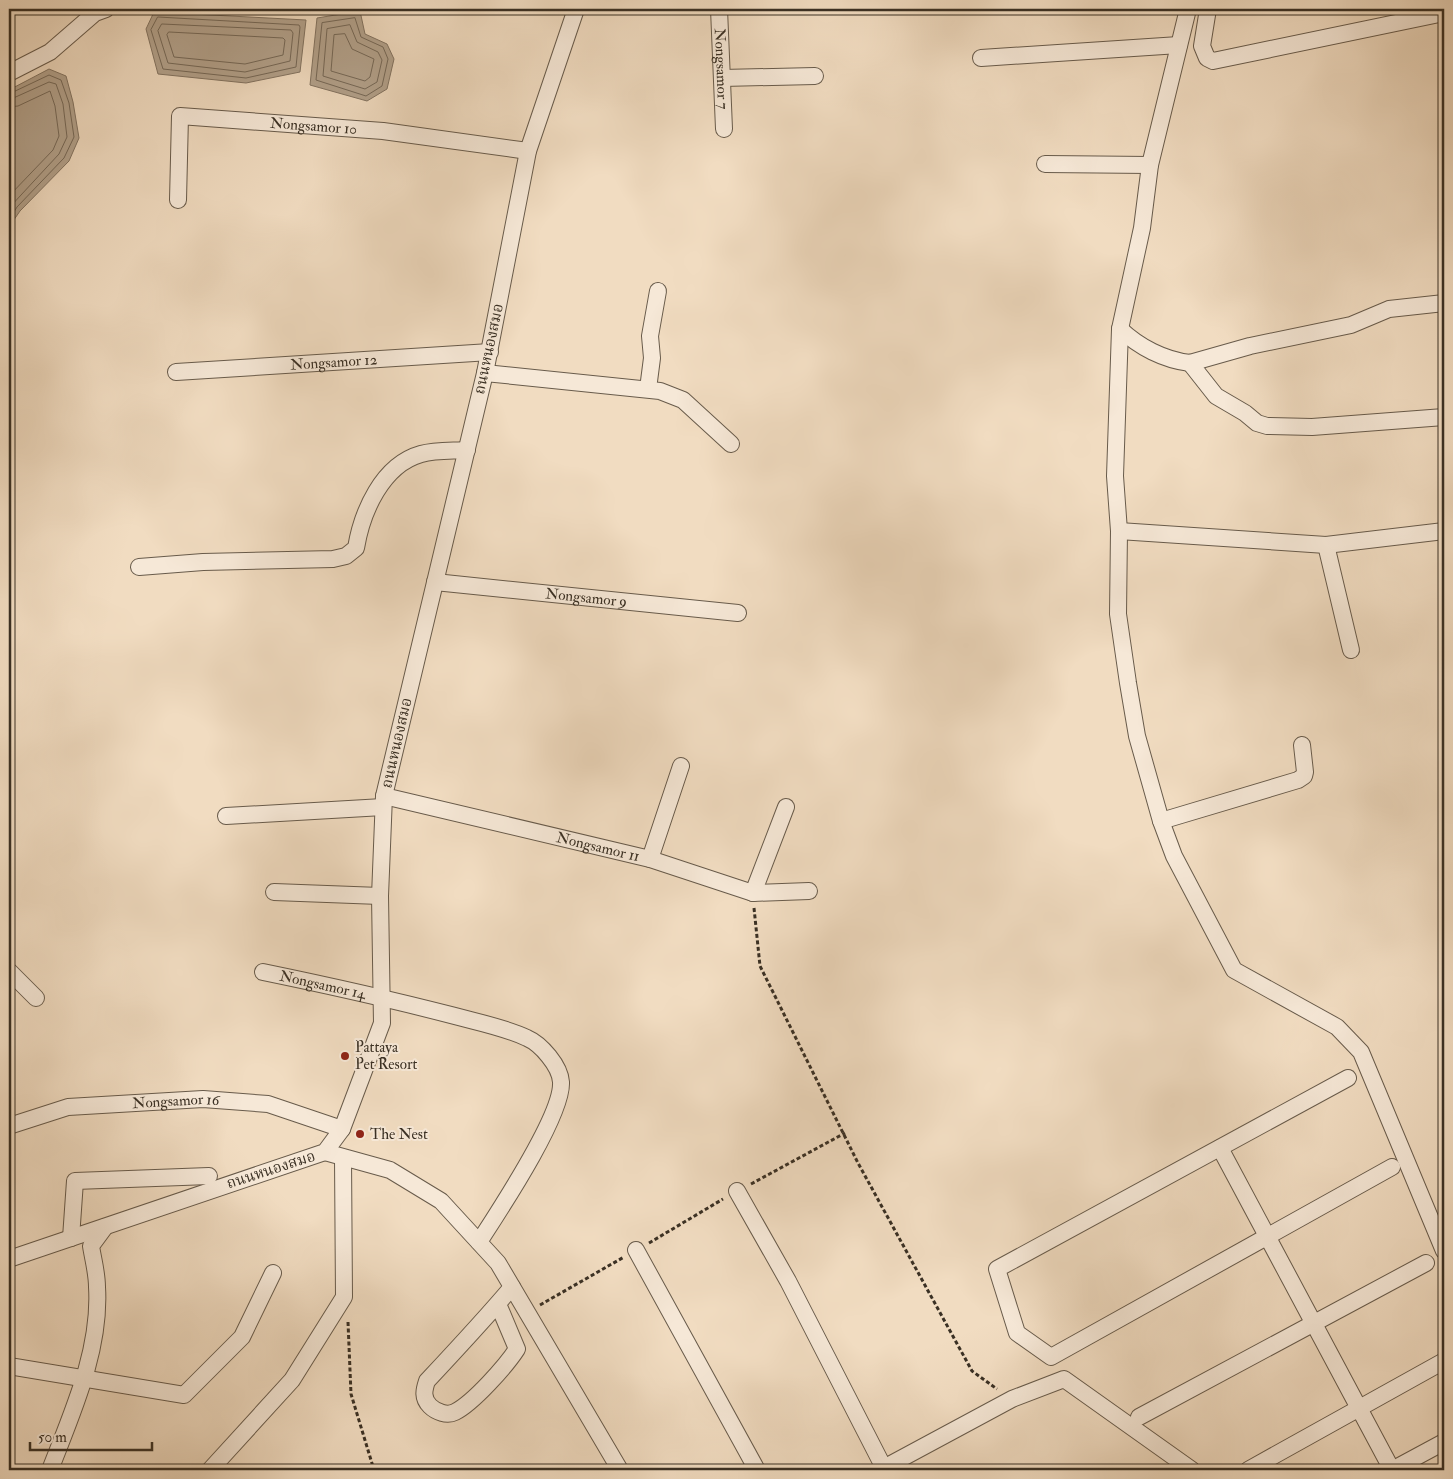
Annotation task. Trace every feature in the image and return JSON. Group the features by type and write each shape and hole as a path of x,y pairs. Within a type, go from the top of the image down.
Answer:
{"street":[{"path":"9,72 50,52 95,13 106,9"},
{"name":"ถนนหนองสมอ","path":"9,1259 325,1152 342,1129 382,1023 380,896 384,802 490,352 528,151 576,9"},
{"name":"Nongsamor 7","path":"719,9 724,129"},
{"path":"1188,9 1150,165 1142,228 1120,329 1115,476 1119,531 1118,614 1137,736 1160,821 1174,856 1234,970 1337,1027 1361,1052 1444,1251"},
{"path":"1208,9 1202,46 1205,56 1213,61 1444,13"},
{"path":"981,58 1179,45"},
{"path":"722,78 815,76"},
{"name":"Nongsamor 10","path":"178,200 180,116 383,131 528,151"},
{"path":"1045,164 1150,165"},
{"path":"648,389 652,358 650,336 658,291"},
{"path":"1120,329 1136,344 1190,364 1250,346 1351,325 1389,309 1444,303"},
{"name":"Nongsamor 12","path":"176,372 490,352"},
{"path":"1190,364 1216,396 1236,407 1257,423 1267,426 1312,428 1444,417"},
{"path":"485,373 660,391 683,400 731,444"},
{"path":"139,567 203,562 346,556 356,548 360,526 368,504 393,471 405,460 422,454 467,450"},
{"path":"1119,531 1326,544 1444,531"},
{"path":"1326,544 1351,650"},
{"name":"Nongsamor 9","path":"435,582 738,613"},
{"path":"1160,821 1298,780 1304,776 1305,772 1302,744"},
{"path":"650,859 681,766"},
{"name":"Nongsamor 11","path":"226,816 384,802 650,859 753,893 810,891"},
{"path":"753,893 786,807"},
{"path":"274,892 380,896"},
{"path":"9,971 36,998"},
{"name":"Nongsamor 14","path":"263,972 383,997 529,1038 551,1059 561,1079 561,1090 556,1107 514,1188 479,1242"},
{"path":"1348,1078 997,1269 1016,1333 1051,1356 1392,1167"},
{"name":"Nongsamor 16","path":"9,1126 68,1107 204,1099 268,1104 342,1129"},
{"path":"1220,1148 1392,1470 1444,1442"},
{"path":"325,1152 390,1170 441,1201 498,1263 620,1470"},
{"path":"210,1470 292,1380 344,1297 344,1158"},
{"path":"71,1238 75,1181 209,1176"},
{"path":"737,1191 788,1281 883,1470 1012,1399 1064,1379 1192,1470"},
{"path":"50,1470 83,1379 94,1335 97,1288 91,1246 105,1227"},
{"path":"636,1250 757,1470"},
{"path":"1139,1417 1426,1263"},
{"path":"9,1366 184,1395 242,1337 273,1273"},
{"path":"498,1304 517,1349 506,1364 454,1413 442,1413 430,1406 424,1392 427,1381 512,1287"},
{"path":"1248,1470 1444,1361"}],"path":[{"path":"753,893 760,966 845,1133 858,1163 972,1371 1012,1399"},
{"path":"528,1312 737,1191 845,1133"},
{"path":"344,1297 347,1313 351,1394 374,1470"}],"water":[{"path":"360,11 365,34 387,44 394,59 387,89 367,101 310,85 317,18"},
{"path":"154,12 306,20 300,72 246,83 158,74 146,29"},
{"path":"49,69 66,76 73,102 79,138 69,161 20,211 9,227 9,90"}],"place":[{"name":"Pattaya Pet Resort","path":"345,1056"},
{"name":"The Nest","path":"360,1134"}]}
